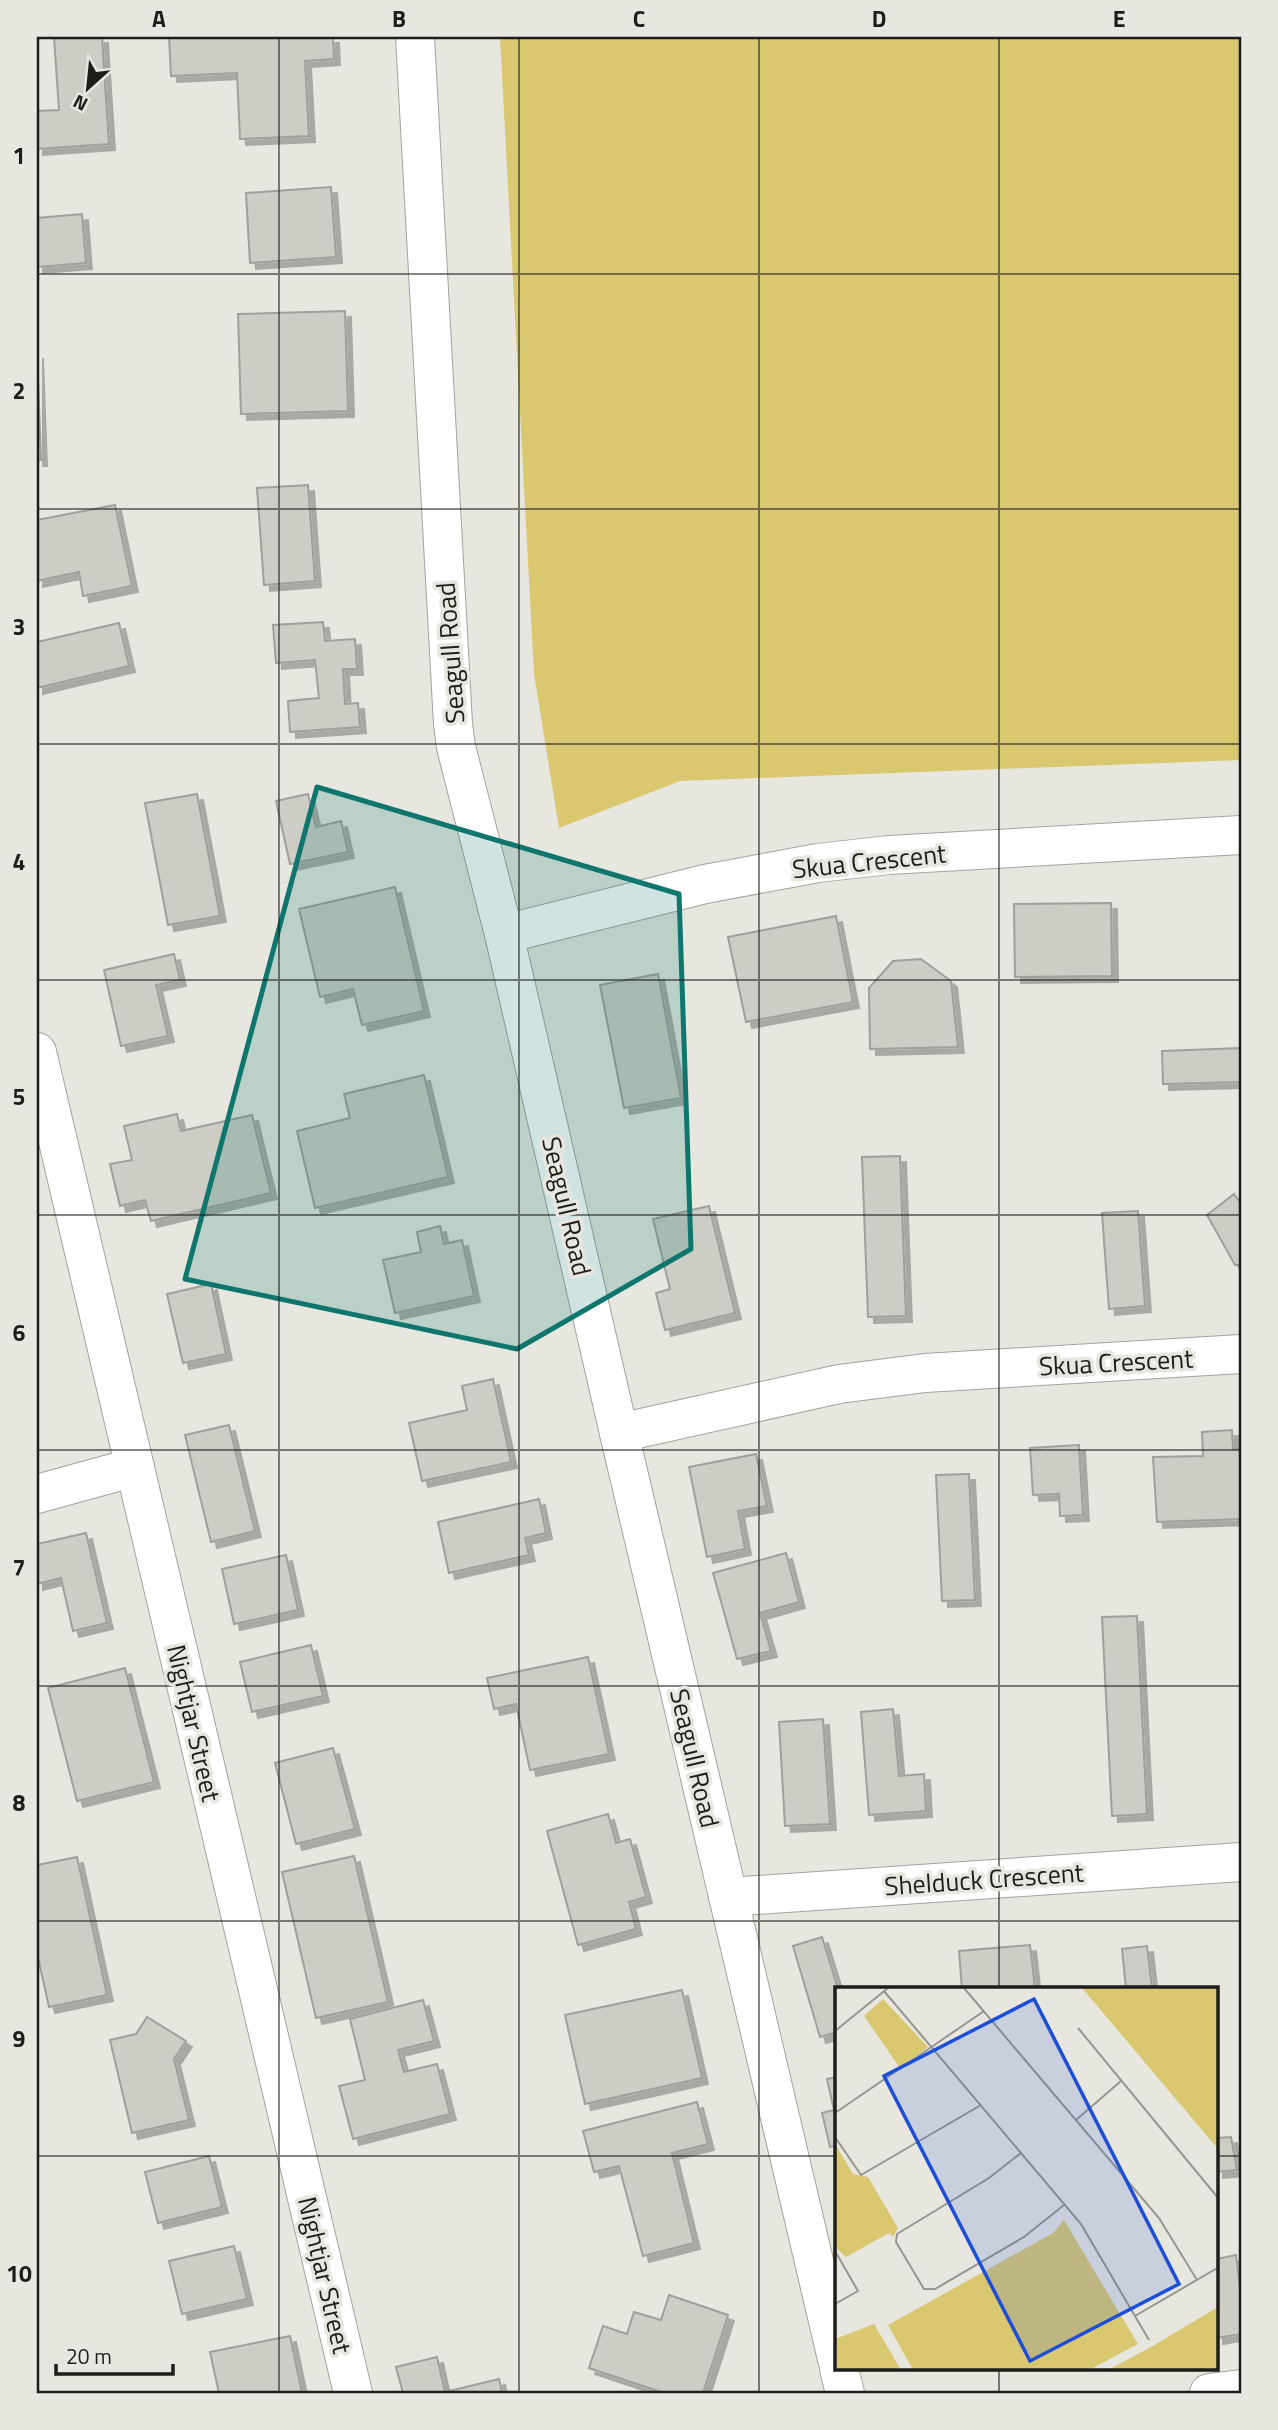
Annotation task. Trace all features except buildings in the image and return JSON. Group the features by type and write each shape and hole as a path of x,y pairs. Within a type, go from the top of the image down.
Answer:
{"street":[{"name":"Seagull Road","path":"415,37 453,724 459,758 505,934 619,1433 835,2351"},
{"name":"Skua Crescent","path":"505,934 705,884 818,863 888,855 1241,835"},
{"name":"Nightjar Street","path":"37,1052 353,2393"},
{"name":"Skua Crescent","path":"619,1433 839,1384 925,1373 1241,1354"},
{"path":"37,1494 135,1467"},
{"name":"Shelduck Crescent","path":"728,1897 1241,1862"},
{"path":"839,2370 845,2393"},
{"path":"1209,2393 1241,2389"}],"highlighted area":[{"path":"317,787 679,894 691,1249 517,1349 185,1279"}],"shaded area":[{"path":"500,37 1241,37 1241,760 680,781 559,828 534,674"}]}
